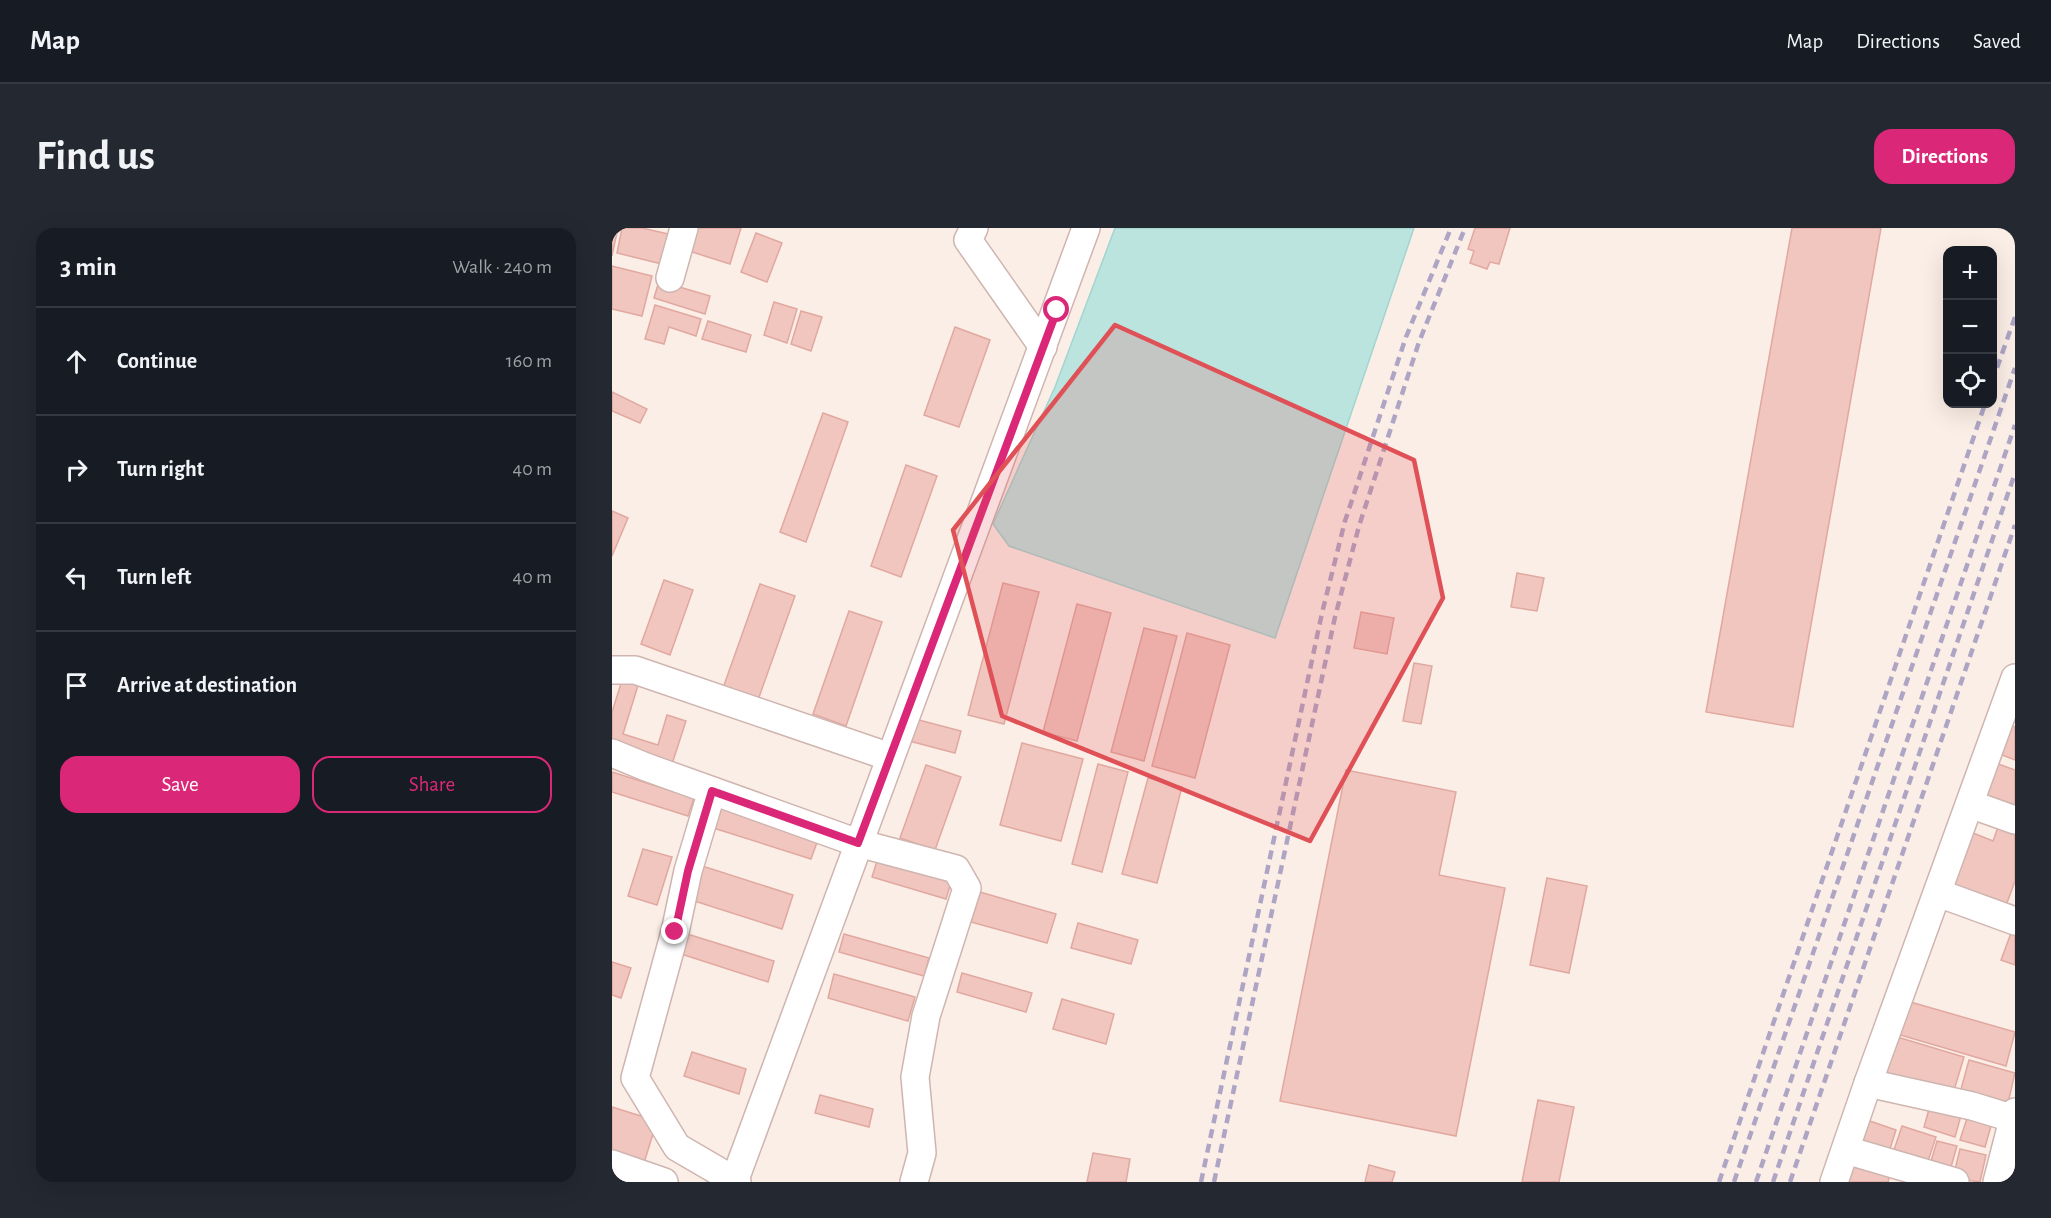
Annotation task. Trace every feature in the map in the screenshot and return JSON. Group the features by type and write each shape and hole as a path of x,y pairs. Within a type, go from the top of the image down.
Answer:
{"street":[{"path":"670,278 684,228"},
{"path":"712,791 688,871 675,932 635,1078 677,1147 735,1182 1086,228"},
{"path":"965,232 1043,347"},
{"path":"612,670 634,670 890,757"},
{"path":"1834,1182 2015,678"},
{"path":"612,753 858,843 956,869 967,888 926,1016 915,1077 922,1153 914,1182"},
{"path":"1970,804 2015,820"},
{"path":"1938,893 2015,921"},
{"path":"1868,1083 2014,1116 1997,1182"},
{"path":"1846,1150 1895,1174 1954,1182"},
{"path":"612,1164 664,1182"}],"highlighted area":[{"path":"1115,325 1414,460 1443,598 1310,841 1002,716 953,530"}],"water":[{"path":"1115,228 1414,228 1275,638 1009,546 993,524 1055,387"}],"building":[{"path":"612,228 618,228 612,256"},
{"path":"622,228 642,228 673,235 666,265 617,253"},
{"path":"696,228 741,228 730,264 689,251"},
{"path":"1475,228 1510,228 1499,264 1490,262 1487,269 1470,263 1474,251 1468,249"},
{"path":"1792,228 1881,228 1793,727 1706,712"},
{"path":"756,233 782,243 767,282 741,272"},
{"path":"612,266 652,276 642,316 612,309"},
{"path":"659,281 710,296 705,314 654,298"},
{"path":"774,302 797,309 787,343 764,335"},
{"path":"655,305 701,319 696,336 669,327 664,344 645,339"},
{"path":"801,311 822,317 811,351 791,344"},
{"path":"708,321 751,335 746,352 702,339"},
{"path":"955,327 990,340 959,427 924,415"},
{"path":"612,392 647,409 640,423 612,411"},
{"path":"823,413 848,422 806,542 780,532"},
{"path":"906,465 937,476 901,577 871,566"},
{"path":"612,511 628,518 612,556"},
{"path":"1517,573 1544,578 1537,611 1511,607"},
{"path":"664,580 693,590 670,655 641,644"},
{"path":"1003,583 1039,592 1004,724 968,715"},
{"path":"760,584 795,596 758,700 723,688"},
{"path":"1077,604 1111,613 1077,741 1043,732"},
{"path":"849,611 882,622 846,726 813,714"},
{"path":"1361,612 1394,618 1387,654 1354,648"},
{"path":"1144,628 1177,636 1144,761 1111,752"},
{"path":"1187,633 1230,645 1195,778 1152,766"},
{"path":"1414,663 1432,666 1421,724 1403,721"},
{"path":"624,674 640,679 623,734 658,745 667,715 686,721 672,764 612,745 612,712"},
{"path":"915,719 961,731 955,753 909,741"},
{"path":"2008,724 2015,727 2015,760 1997,753"},
{"path":"1022,743 1083,759 1061,841 1000,825"},
{"path":"1993,762 2015,770 2015,817 1977,802"},
{"path":"1098,764 1128,772 1102,872 1072,864"},
{"path":"926,765 961,777 935,850 900,838"},
{"path":"1346,770 1456,792 1439,875 1505,888 1456,1136 1280,1101"},
{"path":"612,772 694,798 688,816 612,792"},
{"path":"1148,778 1182,787 1157,883 1122,874"},
{"path":"715,804 819,837 811,859 707,826"},
{"path":"2001,819 2015,824 2015,881 2004,911 1947,890 1968,831 1993,841"},
{"path":"643,849 672,857 657,905 628,896"},
{"path":"878,858 952,879 946,899 872,877"},
{"path":"696,864 793,895 782,929 685,898"},
{"path":"1547,878 1587,886 1569,973 1530,965"},
{"path":"980,892 1056,914 1047,943 971,922"},
{"path":"1078,923 1138,940 1131,964 1071,948"},
{"path":"2015,925 2015,965 2001,960"},
{"path":"684,933 774,961 768,982 678,953"},
{"path":"844,934 929,958 924,976 839,952"},
{"path":"612,962 631,968 621,998 612,995"},
{"path":"962,973 1032,993 1026,1012 957,992"},
{"path":"834,974 915,997 908,1021 828,998"},
{"path":"1062,999 1114,1014 1106,1044 1053,1029"},
{"path":"1907,1001 2015,1032 2006,1066 1897,1034"},
{"path":"1894,1036 1964,1057 1952,1097 1882,1076"},
{"path":"692,1052 746,1069 739,1094 684,1076"},
{"path":"1969,1060 2015,1073 2007,1107 1960,1093"},
{"path":"820,1095 873,1109 869,1127 815,1113"},
{"path":"1538,1100 1574,1107 1559,1182 1522,1182"},
{"path":"1931,1102 1962,1112 1955,1137 1924,1127"},
{"path":"612,1107 657,1121 643,1166 612,1156"},
{"path":"1969,1112 1993,1119 1985,1147 1960,1140"},
{"path":"1867,1120 1896,1130 1889,1152 1860,1142"},
{"path":"1902,1126 1936,1137 1927,1164 1893,1153"},
{"path":"1937,1141 1957,1146 1949,1174 1929,1168"},
{"path":"1960,1149 1986,1155 1980,1182 1953,1178"},
{"path":"1093,1153 1130,1159 1126,1182 1087,1182"},
{"path":"1853,1159 1891,1172 1888,1182 1845,1182"},
{"path":"1369,1165 1395,1172 1392,1182 1365,1182"}],"railway":[{"path":"1201,1182 1322,613 1345,521 1406,337 1451,228"},
{"path":"1214,1182 1335,617 1359,526 1419,342 1465,228"},
{"path":"1997,368 2015,317"},
{"path":"1734,1182 2015,368"},
{"path":"1719,1182 1984,408"},
{"path":"1756,1182 2015,425"},
{"path":"1773,1182 2015,473"},
{"path":"1790,1182 2015,525"}],"route":[{"path":"675,932 688,871 712,791 858,843 1057,310"}]}
